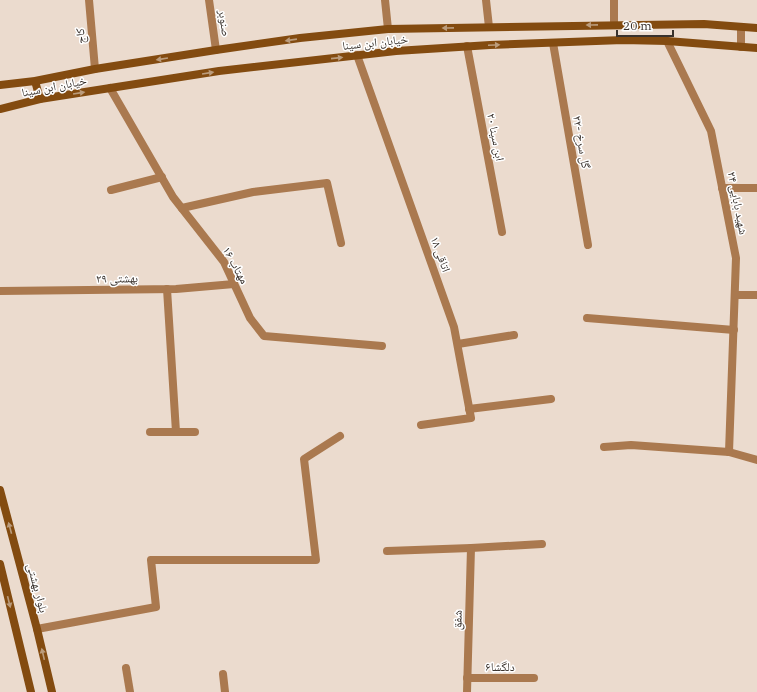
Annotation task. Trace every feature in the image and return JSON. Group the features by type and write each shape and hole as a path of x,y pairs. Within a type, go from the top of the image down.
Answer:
{"main road":[{"name":"خیابان ابن سینا","path":"0,85 35,81 95,69 216,50 300,38 388,29 704,24 757,28"},
{"name":"خیابان ابن سینا","path":"0,109 40,99 219,71 396,51 467,46 624,40 667,41 757,48"},
{"path":"35,81 40,99"},
{"name":"بلوار بهشتی","path":"1,495 37,629 52,692"},
{"path":"0,564 31,692"}],"street":[{"name":"کاج","path":"89,0 95,69"},
{"name":"صنوبر","path":"209,0 216,50"},
{"path":"385,0 388,29"},
{"path":"486,0 490,27"},
{"path":"614,0 614,25"},
{"path":"741,47 742,27"},
{"name":"شهید بابایی ۲۴","path":"667,41 711,132 736,258 729,452"},
{"name":"گل سرخ -۲۲","path":"553,43 588,245"},
{"name":"ابن سینا ۲۰","path":"467,46 502,232"},
{"name":"اتاقی ۱۸","path":"357,55 454,327 469,409"},
{"name":"مهتاب ۱۶","path":"110,88 173,197 224,262 250,318 264,336 382,346"},
{"path":"111,190 162,177"},
{"path":"182,208 253,192 327,183 341,243"},
{"path":"722,188 757,188"},
{"name":"بهشتی ۲۹","path":"0,291 167,289 234,284"},
{"path":"167,289 176,432"},
{"path":"735,295 757,295"},
{"path":"587,318 734,330"},
{"path":"458,344 514,335"},
{"path":"421,425 471,418 469,409 551,399"},
{"path":"150,432 195,432"},
{"path":"37,629 156,607 151,560 316,560 304,459 340,436"},
{"path":"604,447 631,445 729,452 757,460"},
{"path":"387,551 542,544"},
{"name":"شفق","path":"468,692 467,678 471,548"},
{"path":"126,668 130,692"},
{"path":"223,674 225,692"},
{"name":"دلگشا۶","path":"467,678 534,678"}]}
